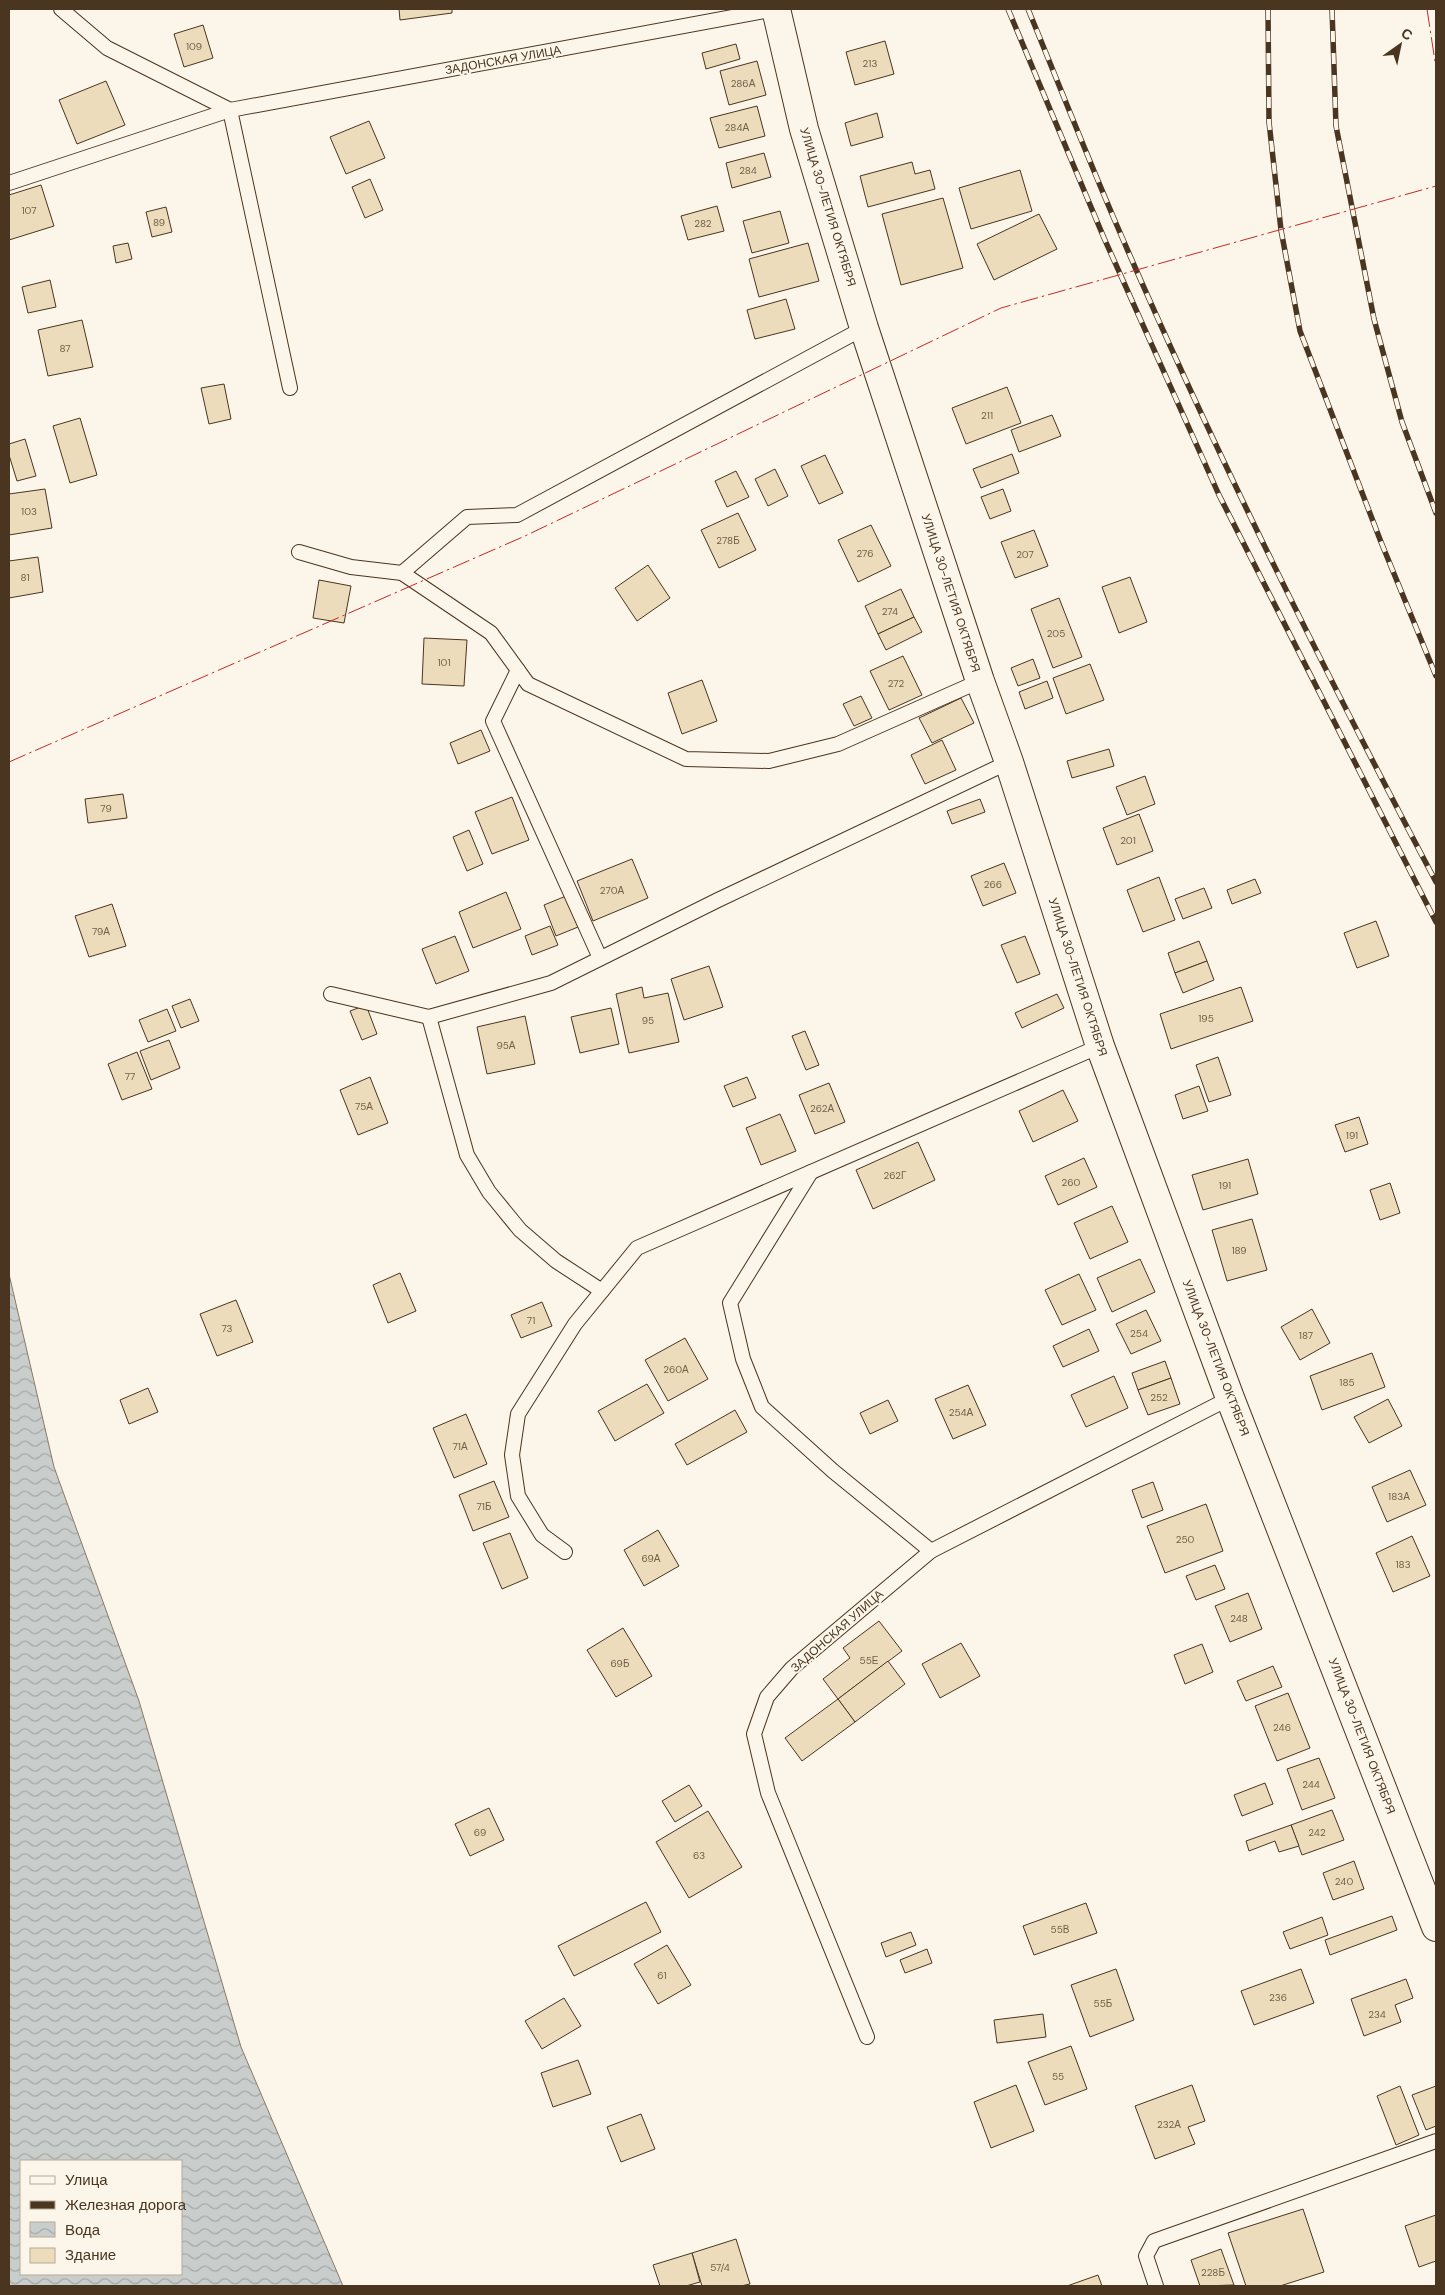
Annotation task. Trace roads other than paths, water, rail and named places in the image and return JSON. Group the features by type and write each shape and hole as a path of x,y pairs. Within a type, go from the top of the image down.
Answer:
{"street":[{"name":"УЛИЦА 30-ЛЕТИЯ ОКТЯБРЯ","path":"776,9 804,130 864,328 980,681 1009,762 1100,1046 1230,1398 1436,1927"}],"lane":[{"path":"61,9 107,48 230,110 290,388"},
{"name":"ЗАДОНСКАЯ УЛИЦА","path":"9,183 230,110 776,9"},
{"path":"402,573 466,517 517,515 864,328"},
{"path":"299,552 351,567 402,573 491,633 528,684 686,759 769,761 838,744 980,681"},
{"path":"518,670 493,721 600,958"},
{"path":"331,994 429,1016 551,983 1009,762"},
{"path":"429,1016 467,1155 489,1192 520,1230 556,1261 602,1291"},
{"path":"565,1552 542,1535 518,1496 512,1455 518,1414 574,1324 637,1248 1100,1046"},
{"path":"811,1172 730,1303 742,1359 762,1408 833,1471 931,1551"},
{"name":"ЗАДОНСКАЯ УЛИЦА","path":"867,2038 768,1793 754,1734 767,1697 792,1668 931,1551 1230,1398"},
{"path":"1156,2286 1146,2256 1154,2241 1436,2140"}],"water":[{"path":"9,1274 54,1467 139,1701 241,2047 343,2286 9,2286"}],"railway":[{"path":"1008,9 1104,238 1219,495 1436,922"},
{"path":"1028,9 1118,228 1192,394 1311,640 1436,882"},
{"path":"1268,9 1269,122 1281,230 1300,331 1381,542 1436,676"},
{"path":"1332,9 1336,126 1374,319 1402,422 1436,513"}]}
